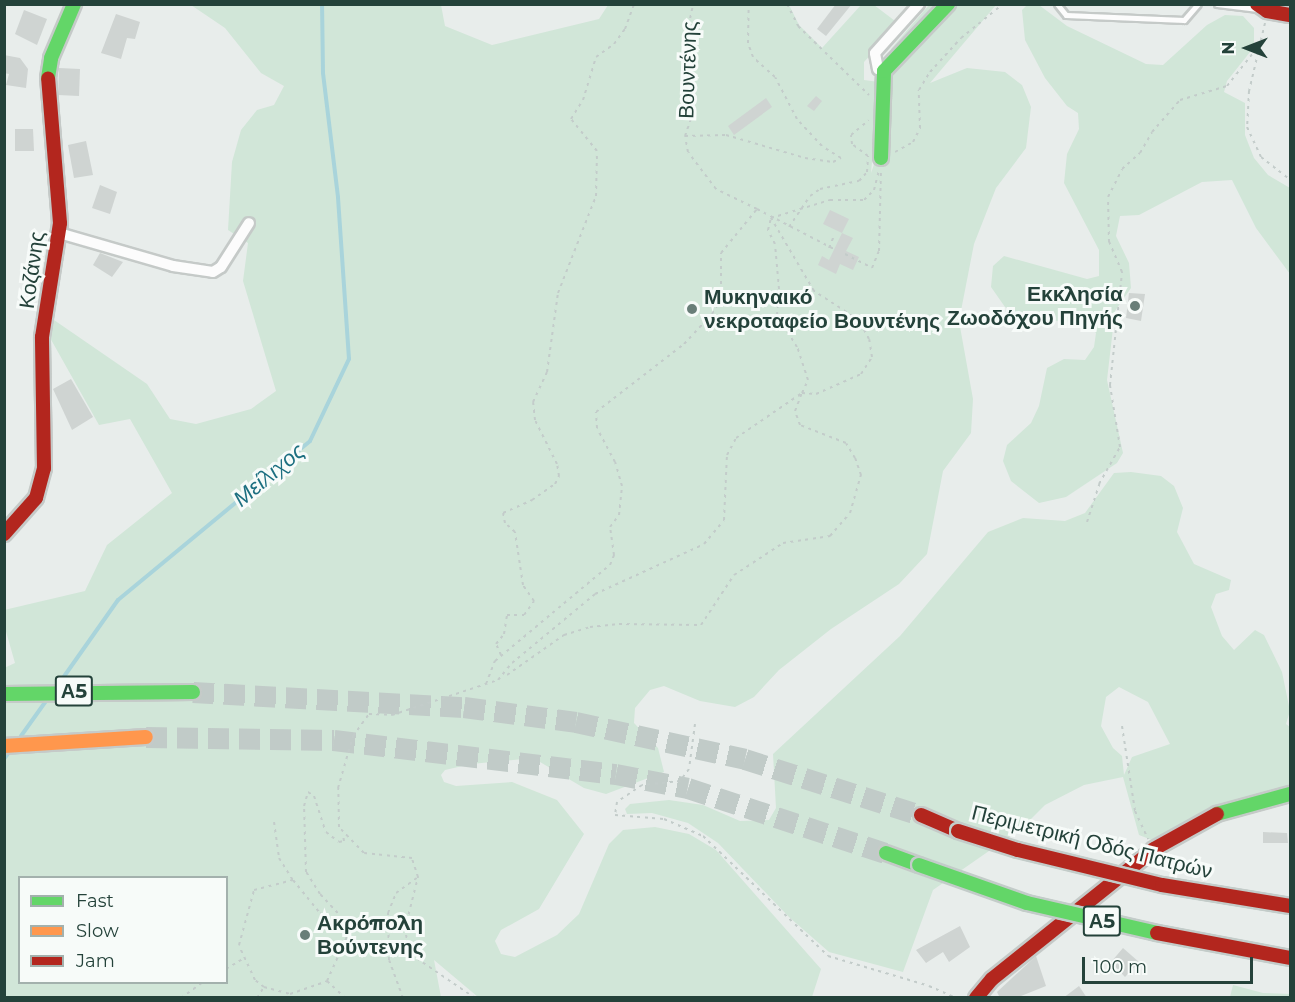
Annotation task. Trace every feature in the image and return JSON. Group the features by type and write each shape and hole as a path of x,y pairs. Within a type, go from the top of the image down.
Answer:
{"main road":[{"name":"Κοζάνης","path":"4,534 19,521 40,488 45,432 42,337 59,233 59,177 47,84 51,58 74,4"},
{"path":"881,159 884,71 948,4"},
{"path":"1262,8 1290,15"},
{"name":"Α5","path":"4,694 193,692"},
{"name":"Α5","path":"4,746 146,737"},
{"path":"976,998 992,979 1154,849 1221,812 1290,794"},
{"name":"Περιμετρική Οδός Πατρών","path":"921,815 958,831 1151,883 1290,906"},
{"name":"Α5","path":"886,853 1027,903 1194,942 1290,958"}],"street":[{"path":"884,71 878,69 875,53 919,4"},
{"path":"59,233 173,266 213,272 221,267 249,223"}],"lane":[{"path":"1057,4 1066,15 1184,20 1198,4"},
{"path":"1217,4 1262,8"}],"path":[{"path":"501,656 496,644 504,634 507,615 524,615 534,601 523,585 514,532 505,523 503,513 532,500 555,484 559,476 557,464 535,420 533,402 547,372 558,293 596,196 597,151 572,119 583,100 596,57 614,44 625,29 634,4"},
{"name":"Βουντένης","path":"685,136 691,119 687,33 693,4"},
{"path":"749,4 748,43 753,57 775,77 797,119 822,146 841,158 833,162 806,158 726,135 685,136 688,152 716,189 834,249"},
{"path":"787,4 798,26 869,95 870,106"},
{"path":"771,218 803,206 830,200 864,200 874,190 881,159 913,142 920,128 919,90 930,72 961,38 1003,4"},
{"path":"1262,8 1261,43 1249,91 1247,127 1261,157 1290,180"},
{"path":"1088,522 1099,484 1120,447 1110,385 1122,272 1109,242 1108,197 1122,169 1140,153 1152,132 1180,100 1227,86 1261,43"},
{"path":"789,227 803,206 820,189 859,181 867,172 868,156 852,144 851,135 872,117"},
{"path":"845,254 872,267 879,251 881,159"},
{"path":"486,684 501,656 610,566 614,555 610,527 619,515 622,486 615,462 597,428 596,412 684,344 712,314 721,299 721,253 757,209"},
{"path":"293,880 254,890 239,945 255,980 264,987 290,994 327,981 348,936 345,921 320,894 306,872 304,806 308,792 314,796 326,832 342,842 345,838 336,813 338,788 349,745 362,719 369,714 392,715 504,677 564,635 590,627 619,624 701,625 734,575 783,543 830,536 850,513 861,475 846,443 800,425 795,411 808,380 797,347 777,315 779,289 775,244 768,230 771,218"},
{"path":"504,677 512,663 595,594 704,544 724,520 727,455 736,438 802,393 816,394 861,374 872,357 869,339 859,320 814,291 771,218"},
{"path":"829,248 833,238"},
{"path":"695,724 689,769 680,781 650,782 633,790 615,805 617,817 655,817 687,827 718,848 828,956 929,986 956,998"},
{"path":"1122,726 1135,811 1154,849"},
{"path":"274,822 278,854 293,880 320,913 336,923 345,921"},
{"path":"342,832 364,853 409,856 417,866 418,877 405,929 410,950 475,998"},
{"path":"403,998 389,960 388,913 396,893 418,877"},
{"path":"228,968 244,958"},
{"path":"327,981 345,998"},
{"path":"181,998 199,984"},
{"path":"257,998 264,987"}],"green space":[{"path":"191,5 441,5 445,26 492,45 599,19 608,5 789,5 799,25 822,48 861,5 874,5 899,24 864,62 864,80 879,82 871,173 889,121 893,78 891,49 929,5 996,5 930,83 967,68 1005,72 1022,85 1031,107 1026,148 996,188 974,244 959,321 973,399 971,433 943,471 927,554 899,584 831,629 779,670 754,697 735,707 700,701 664,686 650,690 635,708 634,723 658,748 664,772 606,794 584,788 540,762 523,759 471,764 445,770 441,775 444,782 456,786 512,782 557,800 584,834 539,909 501,930 495,941 501,954 515,957 557,935 579,914 609,844 623,830 655,827 689,834 716,850 821,969 812,997 478,997 434,960 441,997 5,997 4,668 15,663 5,628 4,610 85,591 107,545 172,493 130,419 99,425 49,336 54,320 147,384 170,419 196,424 251,409 276,391 243,281 248,243 228,230 232,162 241,130 257,110 274,105 284,86 261,73 225,28"},
{"path":"1027,5 1039,5 1067,26 1146,64 1163,65 1207,25 1225,15 1243,16 1254,28 1254,47 1227,81 1224,92 1245,103 1245,135 1254,158 1268,175 1290,188 1290,274 1256,228 1232,180 1202,182 1139,215 1120,216 1116,236 1129,263 1131,288 1115,311 1107,380 1123,453 1117,463 1066,497 1039,503 1011,481 1003,461 1007,445 1031,423 1039,406 1047,368 1064,359 1085,360 1094,347 1096,333 1087,323 1032,319 1005,307 991,287 993,266 1004,256 1087,279 1099,276 1099,250 1064,183 1067,154 1079,129 1078,113 1067,106 1045,78 1025,40 1022,10"},
{"path":"1131,472 1161,476 1174,486 1183,508 1177,532 1194,564 1231,580 1229,590 1216,594 1211,607 1222,636 1234,650 1255,630 1264,635 1282,672 1290,711 1286,724 1290,727 1290,790 1157,842 1139,835 1123,777 1084,785 1045,805 1022,828 933,890 903,972 829,952 789,917 718,843 688,823 652,813 627,814 625,809 630,804 669,800 703,805 740,821 769,820 776,808 773,754 900,636 988,532 1023,518 1065,521 1085,513 1114,473","holes":["1119,687 1148,702 1170,744 1132,757 1124,775 1122,756 1113,748 1101,726 1106,697"]},
{"path":"1233,985 1263,993 1290,994 1290,997 1230,997"}],"building":[{"path":"836,4 852,4 826,36 817,29"},
{"path":"24,10 47,19 37,45 15,34"},
{"path":"116,14 140,22 135,39 127,38 121,59 101,53"},
{"path":"4,55 20,58 28,69 26,88 6,85 9,74 4,73"},
{"path":"59,68 80,69 79,96 58,95"},
{"path":"816,96 822,101 814,111 807,106"},
{"path":"766,98 772,107 734,135 728,126"},
{"path":"15,129 33,129 34,151 15,151"},
{"path":"86,141 93,175 74,178 68,145"},
{"path":"100,185 117,192 110,214 92,208"},
{"path":"830,210 849,219 842,233 823,224"},
{"path":"842,233 853,238 846,251 859,257 853,270 840,264 836,274 818,265 822,256 829,260"},
{"path":"100,253 123,262 112,277 93,265"},
{"name":"Εκκλησία Ζωοδόχου Πηγής","path":"1129,293 1145,294 1141,321 1126,318"},
{"path":"71,379 93,417 72,430 53,389"},
{"path":"1263,832 1287,833 1288,843 1263,843"},
{"path":"960,926 970,947 949,962 943,952 926,963 916,950"},
{"path":"1123,948 1139,962 1125,977 1111,962"},
{"path":"1036,956 1046,986 1016,998 1000,998 997,992"},
{"path":"1079,986 1087,998 1063,998"}],"waterway":[{"name":"Μείλιχος","path":"58,685 118,600 310,441 349,359 338,197 323,73 322,4"},
{"name":"Μείλιχος","path":"21,736 46,701"},
{"name":"Μείλιχος","path":"4,759 9,752"}],"tunnel":[{"path":"193,692 464,707 576,722 745,759 921,815"},
{"path":"146,737 334,740 616,774 688,788 886,853"}],"traffic: fast":[{"path":"48,78 51,58 74,4"},
{"path":"881,158 884,71 948,4"},
{"path":"4,694 193,692"},
{"path":"1217,814 1290,794"},
{"path":"886,853 919,865"},
{"path":"919,865 1027,903 1157,933"}],"traffic: slow":[{"path":"4,746 146,737"}],"traffic: jam":[{"path":"1257,4 1267,11 1290,15"},
{"path":"4,534 36,498 44,468 42,337 60,223 48,78"},
{"path":"976,998 992,979 1154,849 1217,814"},
{"path":"921,815 958,831"},
{"path":"958,831 1018,850 1162,885 1290,906"},
{"path":"1157,933 1290,958"}],"place":[{"name":"Εκκλησία Ζωοδόχου Πηγής","path":"1135,306"},
{"name":"Μυκηναικό νεκροταφείο Βουντένης","path":"692,309"},
{"name":"Ακρόπολη Βούντενης","path":"305,935"}]}
